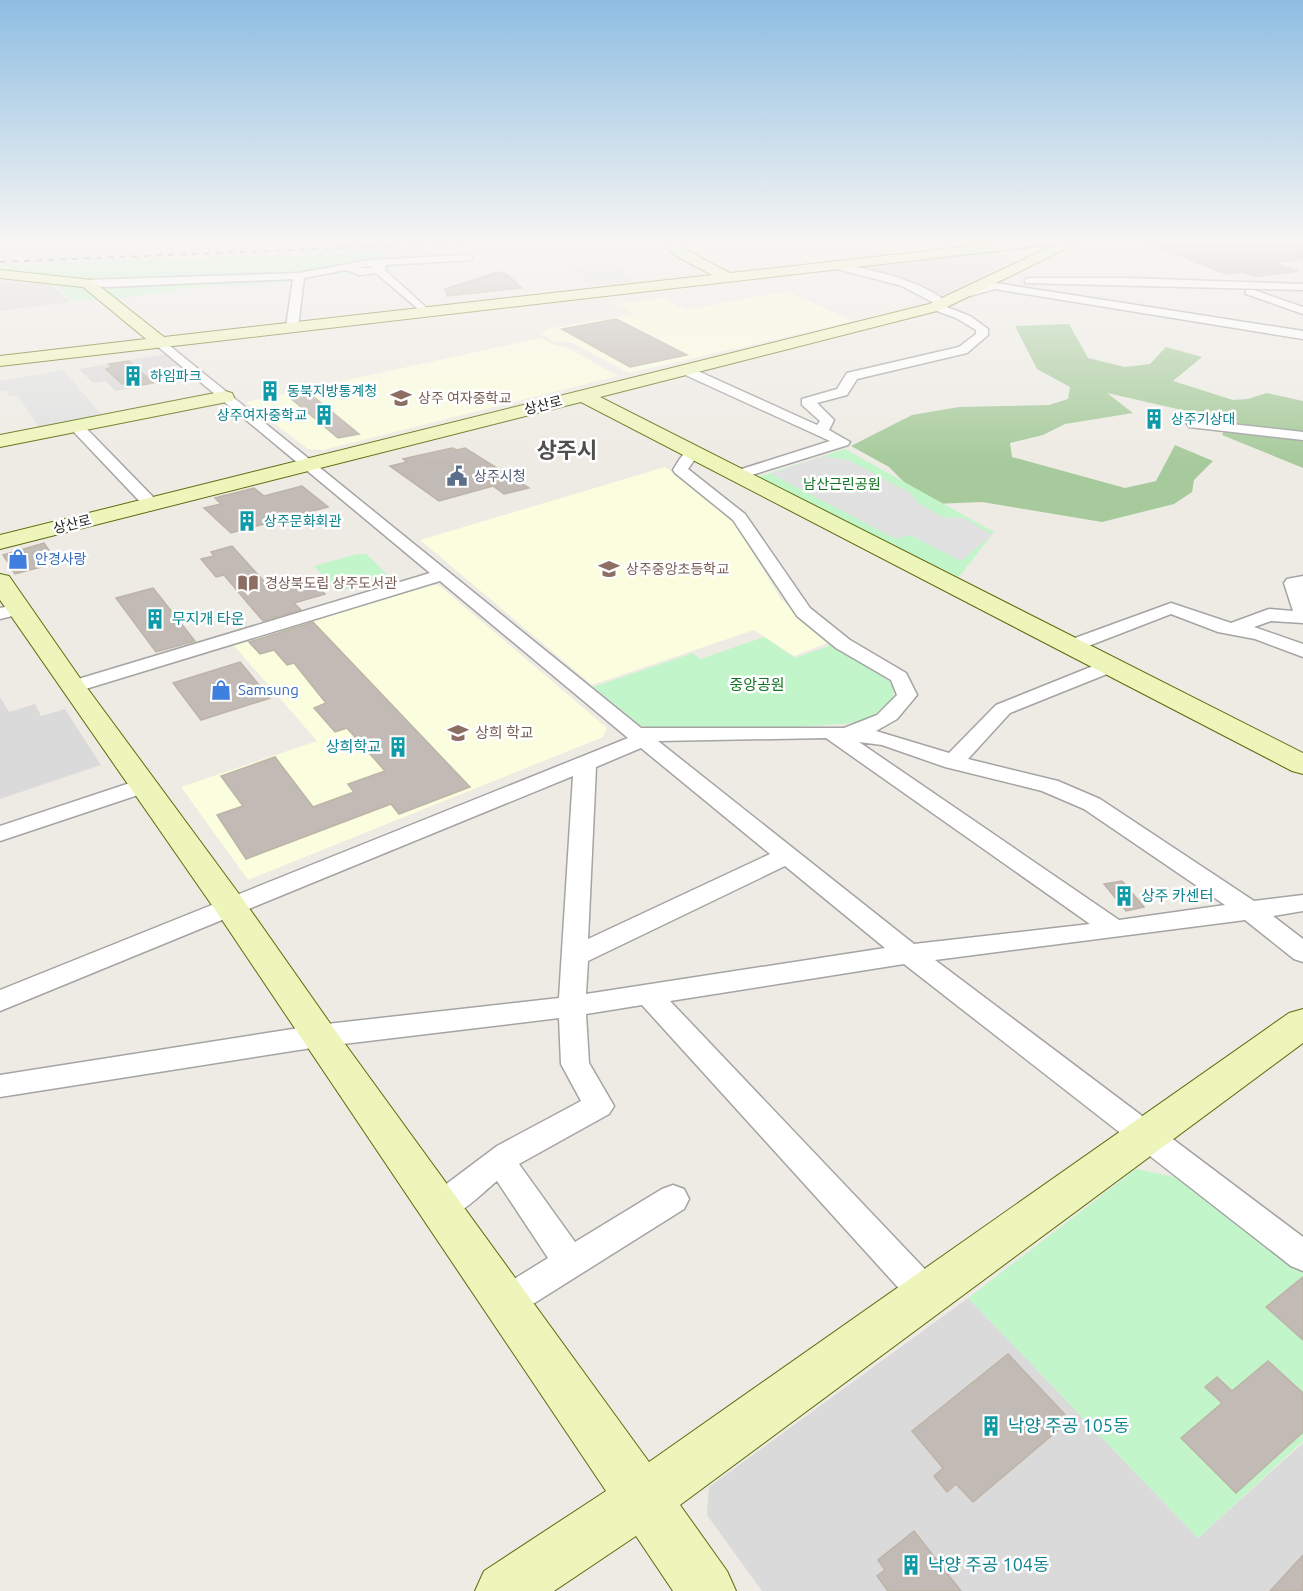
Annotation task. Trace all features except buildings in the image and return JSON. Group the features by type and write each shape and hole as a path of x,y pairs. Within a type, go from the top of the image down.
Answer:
{"street":[{"path":"129,314 225,397 441,575 909,954 1303,1256"},
{"path":"292,327 294,314"},
{"path":"0,360 399,314"},
{"name":"상산로","path":"0,542 898,314"},
{"path":"821,432 827,420 807,402 842,392 852,376 963,350 982,335 982,329 958,314"},
{"path":"1150,314 1303,335"},
{"path":"685,370 843,442 737,475"},
{"path":"582,395 1303,765"},
{"path":"0,441 225,397"},
{"path":"1194,424 1303,435"},
{"path":"76,426 151,504"},
{"path":"0,1001 585,763 640,737 829,732 872,728 895,710 907,695 898,677 843,644 803,612 739,517 680,470 693,452"},
{"path":"72,687 441,575"},
{"path":"1233,629 1269,615 1303,615 1293,583 1303,581"},
{"path":"6,601 146,785 318,1036 707,1591"},
{"path":"1071,646 1171,608 1233,629 1259,634 1303,651"},
{"path":"953,762 1003,709 1110,666"},
{"path":"829,732 885,739 953,762 1050,786 1092,804 1251,911 1303,953"},
{"path":"829,732 1114,929"},
{"path":"440,1207 500,1161 599,1106 575,1064 572,1006 585,763"},
{"path":"0,834 146,785"},
{"path":"573,957 787,856"},
{"path":"0,1086 318,1036 572,1006 909,954 1303,903"},
{"path":"648,994 926,1294"},
{"path":"504,1591 644,1498 1303,1023"},
{"path":"500,1161 570,1263"},
{"path":"505,1303 673,1199"}],"shaded area":[{"path":"634,314 838,314 853,321 629,373 573,343 554,341 540,333 552,328"},
{"name":"상주 여자중학교","path":"540,338 566,347 618,376 323,450 308,449 246,402"},
{"path":"165,354 179,365 161,369 173,379 116,391 105,381 93,383 79,369"},
{"path":"63,370 102,415 39,427 18,396 10,396 6,390 0,391 0,381"},
{"name":"남산근린공원","path":"823,456 848,460 909,492 919,504 943,517 964,518 992,535 961,561 910,535 896,539 771,474"},
{"name":"상주중앙초등학교","path":"665,467 728,512 781,599 830,642 794,656 754,630 592,685 420,540"},
{"name":"상희 학교","path":"425,584 440,586 607,728 603,737 248,880 181,787 317,741 230,641"},
{"path":"0,697 9,712 35,704 41,716 65,709 101,765 0,799"},
{"path":"968,1298 1198,1538 1303,1443 1303,1591 762,1591 707,1515 709,1487"}],"green space":[{"path":"1069,324 1088,358 1125,367 1150,364 1166,347 1202,357 1173,381 1233,400 1248,399 1267,393 1303,401 1303,468 1222,435 1230,421 1107,393 1133,413 1065,424 1043,435 1010,443 1012,457 1125,488 1156,481 1175,445 1213,461 1194,480 1192,492 1174,504 1102,522 982,502 933,504 917,495 889,467 851,446 912,415 959,407 1049,405 1068,399 1070,387 1037,369 1015,326"},
{"name":"남산근린공원","path":"845,449 994,532 959,577 755,478"},
{"path":"357,554 366,554 389,576 338,592 314,566"},
{"name":"중앙공원","path":"764,637 795,658 831,645 893,683 894,697 868,720 845,724 736,730 652,729 640,725 593,687 693,653 700,659"},
{"path":"1136,1169 1180,1178 1303,1266 1303,1441 1198,1538 968,1298"}],"place":[{"name":"하임파크","path":"133,376"},
{"name":"동북지방통계청","path":"270,391"},
{"name":"상주 여자중학교","path":"401,398"},
{"name":"상주여자중학교","path":"324,415"},
{"name":"상주기상대","path":"1154,419"},
{"name":"상주시청","path":"457,476"},
{"name":"상주문화회관","path":"247,521"},
{"name":"안경사랑","path":"18,559"},
{"name":"상주중앙초등학교","path":"609,569"},
{"name":"경상북도립 상주도서관","path":"248,583"},
{"name":"무지개 타운","path":"155,619"},
{"name":"Samsung","path":"221,690"},
{"name":"상희 학교","path":"458,733"},
{"name":"상희학교","path":"398,747"},
{"name":"상주 카센터","path":"1124,896"},
{"name":"낙양 주공 105동","path":"991,1426"},
{"name":"낙양 주공 104동","path":"911,1565"}],"district":[{"name":"상주시","path":"567,450"}]}
